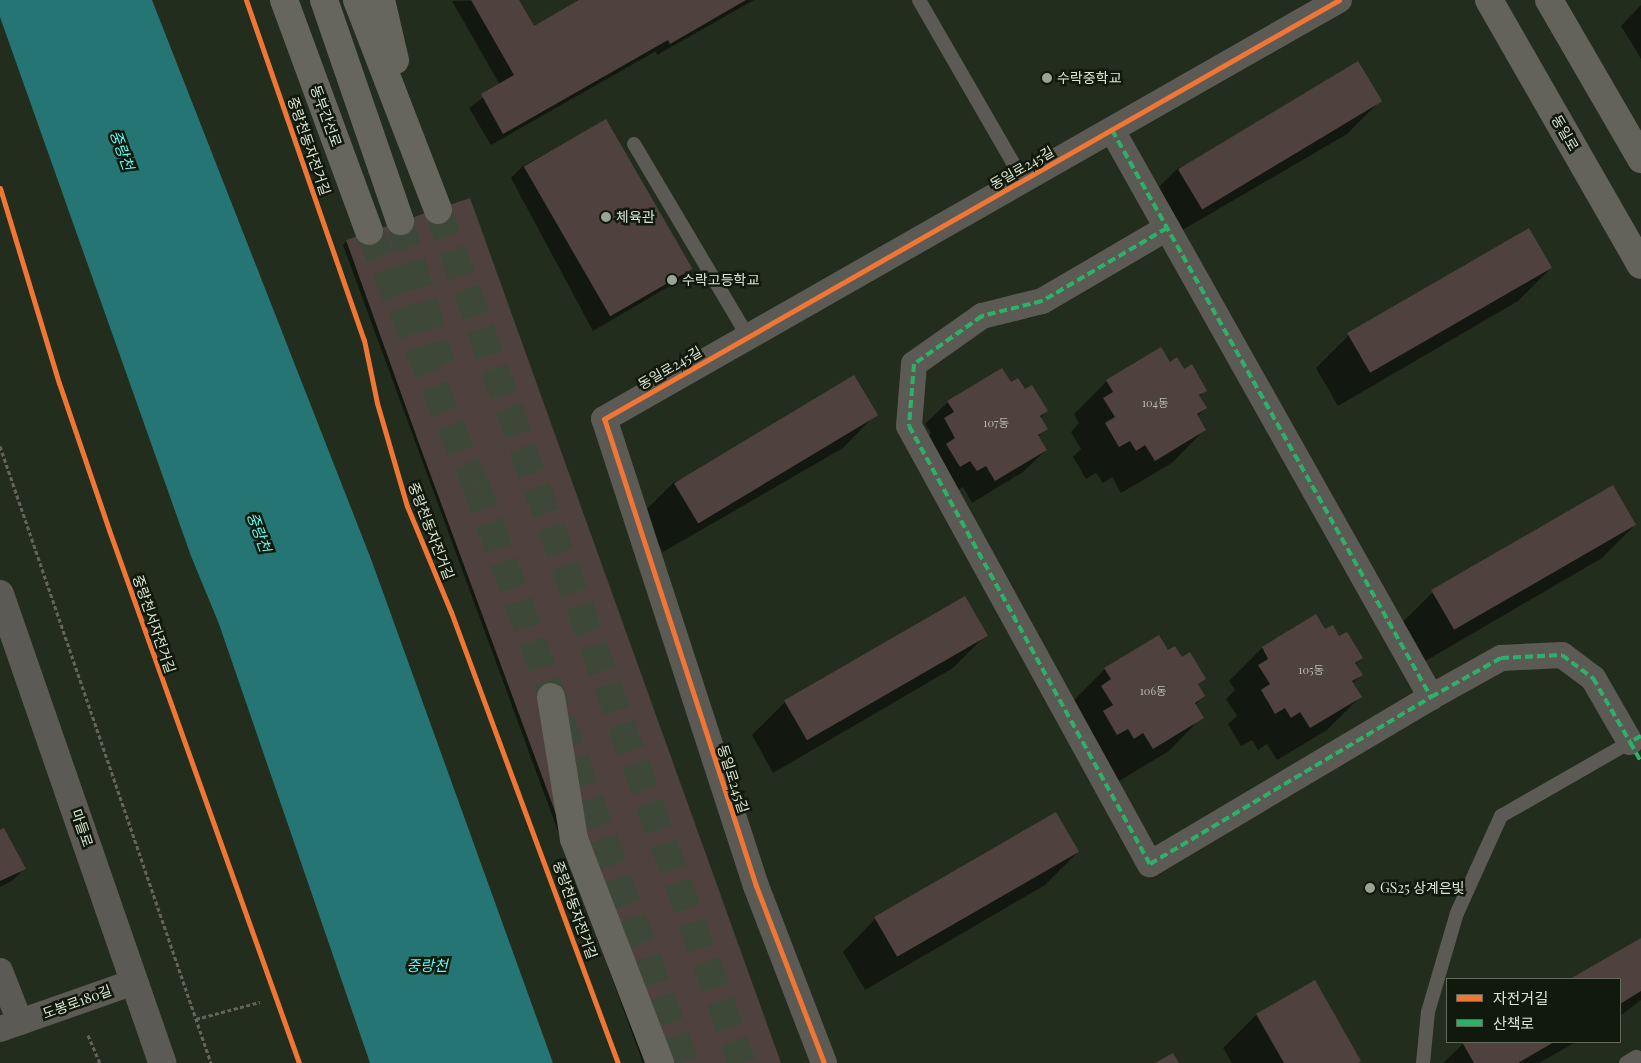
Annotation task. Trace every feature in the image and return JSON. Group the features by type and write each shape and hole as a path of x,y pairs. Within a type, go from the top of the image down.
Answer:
{"highway":[{"name":"동부간선로","path":"284,0 369,231"},
{"path":"324,0 400,221"},
{"path":"357,0 438,210"},
{"path":"381,0 417,154"},
{"path":"551,697 574,839 660,1063"}],"main road":[{"name":"동일로","path":"1489,0 1641,265"},
{"path":"1549,0 1641,159"}],"street":[{"name":"동일로245길","path":"824,1063 756,886 604,419 1339,0"},
{"path":"1112,130 1431,697"},
{"path":"1167,228 1042,301 982,316 914,364 910,426 1150,864 1431,697 1501,658 1562,655 1594,678 1637,747"},
{"name":"마들로","path":"0,594 162,1063"},
{"name":"도봉로180길","path":"0,971 10,1026 134,982"}],"lane":[{"path":"919,0 1023,180"},
{"path":"634,144 748,337"},
{"path":"1422,1063 1428,1012 1457,913 1501,816 1637,747"},
{"path":"1626,1063 1636,1057 1639,1063"}],"path":[{"path":"0,446 211,1063"},
{"path":"196,1018 260,1002"},
{"path":"88,1035 100,1063"}],"water":[{"name":"중랑천","path":"0,0 152,0 371,559 553,1063 370,1063 219,624 191,556 0,17"}],"building":[{"path":"471,0 519,0 534,26 579,0 746,0 670,44 668,40 503,134 481,94 514,75"},
{"path":"1358,61 1382,101 1202,209 1178,169"},
{"name":"체육관","path":"606,119 692,269 610,316 524,166"},
{"path":"470,198 781,1063 648,1063 421,449 346,240"},
{"path":"1529,228 1552,268 1370,373 1347,333"},
{"path":"1161,347 1170,362 1177,357 1184,369 1192,364 1207,391 1199,395 1207,408 1197,414 1206,430 1155,461 1145,445 1136,451 1130,441 1119,447 1105,423 1115,417 1103,398 1113,392 1106,380"},
{"path":"1002,368 1011,382 1018,378 1025,389 1032,385 1048,411 1040,416 1048,429 1038,435 1047,450 995,481 986,466 977,471 970,461 960,467 946,444 955,438 944,418 954,412 947,401"},
{"path":"854,375 878,415 698,523 674,483"},
{"path":"1613,485 1636,525 1454,630 1431,590"},
{"path":"965,596 988,636 807,740 784,700"},
{"path":"1316,614 1325,629 1333,625 1339,636 1347,632 1363,658 1355,663 1363,675 1352,681 1362,697 1310,728 1300,712 1291,718 1285,708 1275,714 1261,690 1270,684 1258,665 1268,659 1262,647"},
{"path":"1159,635 1168,650 1175,646 1182,657 1190,652 1206,679 1198,684 1205,696 1195,703 1204,718 1153,749 1143,733 1134,739 1128,729 1117,735 1103,711 1113,705 1101,686 1111,679 1104,668"},
{"path":"1056,812 1079,852 897,957 874,917"},
{"path":"4,828 26,869 0,881 0,830"},
{"path":"1641,938 1641,991 1621,1003 1621,978 1572,978"},
{"path":"1315,980 1361,1061 1358,1063 1284,1063 1256,1014"},
{"path":"1463,1043 1552,1043 1518,1063 1474,1063"},
{"path":"1173,1053 1179,1063 1155,1063"}],"tunnel":[{"path":"438,210 742,1063"},
{"path":"400,221 441,364"},
{"path":"369,231 475,483 685,1063"}],"marked path":[{"path":"1112,130 1431,697 1501,658 1562,655 1593,678 1630,742"},
{"path":"1167,228 1042,301 982,316 914,364 909,426 1150,864 1431,697"},
{"path":"1641,736 1630,742 1641,762"}],"cycle path":[{"name":"중랑천동자전거길","path":"246,0 364,340 377,403 407,506 451,612 618,1063"},
{"path":"824,1063 756,886 604,419 1339,0"},
{"name":"중랑천서자전거길","path":"0,188 59,383 109,530 299,1063"}],"place":[{"name":"수락중학교","path":"1047,78"},
{"name":"체육관","path":"606,217"},
{"name":"수락고등학교","path":"672,280"},
{"name":"GS25 상계은빛","path":"1370,888"}]}
